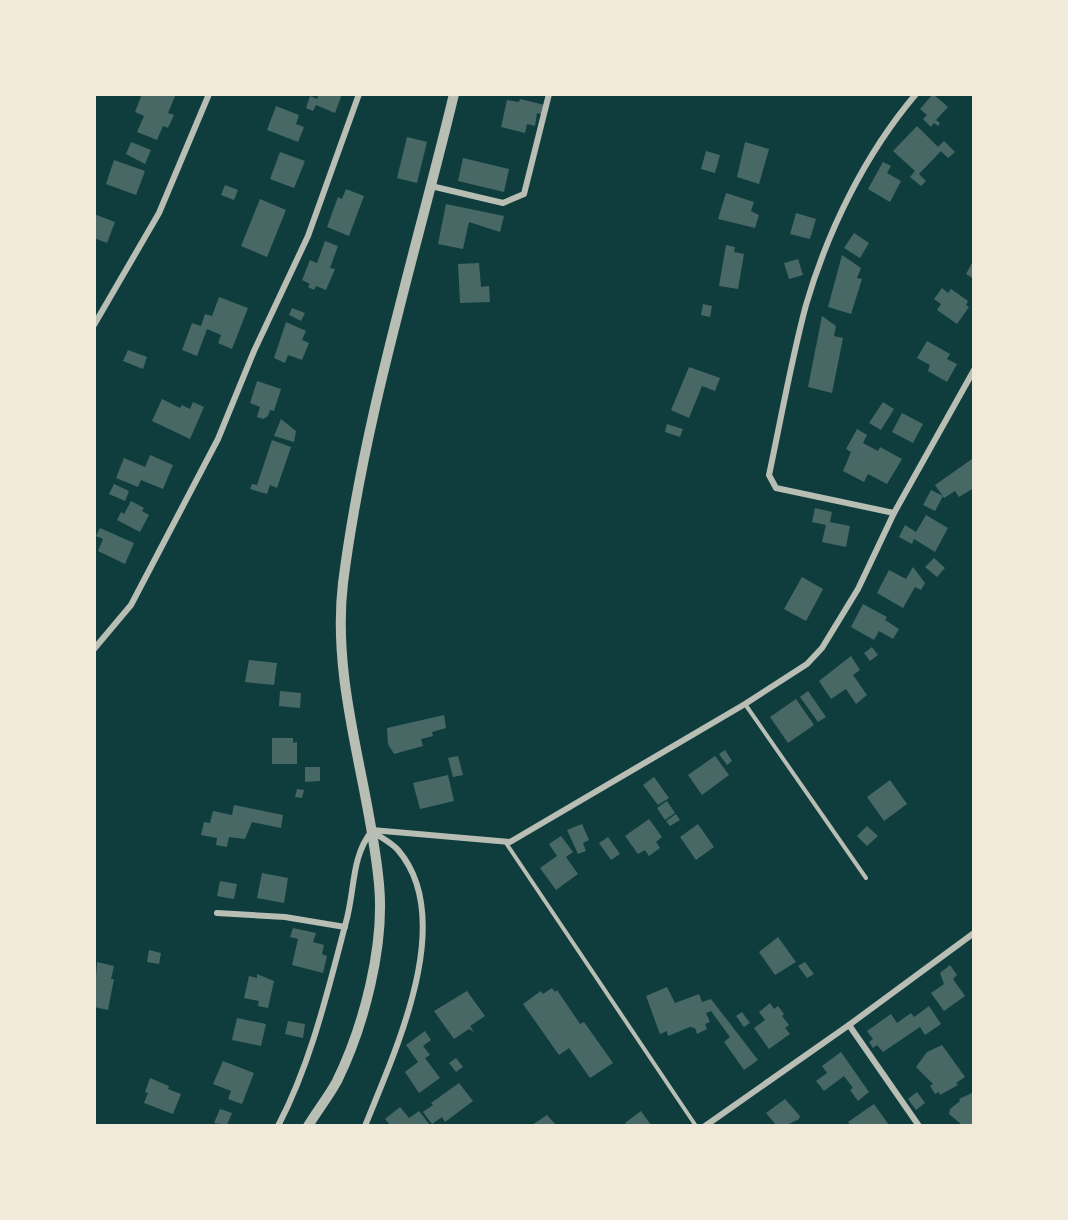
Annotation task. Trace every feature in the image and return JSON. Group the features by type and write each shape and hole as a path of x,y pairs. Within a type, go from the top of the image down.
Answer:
{"street":[{"path":"94,325 159,213 209,94"},
{"path":"94,649 131,605 218,439 255,351 308,236 359,94"},
{"path":"308,1125 337,1082 362,1017 377,950 380,887 372,830 345,686 340,623 343,584 384,373 454,94"},
{"path":"432,186 503,203 524,194 549,94"},
{"path":"894,513 776,488 769,476 807,304 831,237 861,173 916,94"},
{"path":"372,830 505,842 522,835 745,704 807,664 822,648 858,589 894,513 974,370"},
{"path":"278,1125 298,1087 345,927 361,844 372,830"},
{"path":"365,1125 399,1042 423,958 421,897 414,878 398,850 372,830"},
{"path":"217,912 285,917 345,927"},
{"path":"705,1125 849,1025 974,933"},
{"path":"849,1025 919,1125"}],"lane":[{"path":"745,704 866,878"},
{"path":"505,842 696,1125"}],"building":[{"path":"142,94 176,94 168,113 174,115 168,128 163,126 157,140 137,132 144,116 135,112"},
{"path":"319,94 342,94 335,113 316,105 313,111 306,108 310,96 317,99"},
{"path":"933,94 948,107 936,120 940,123 938,126 934,123 931,127 923,119 927,115 920,109"},
{"path":"520,99 545,105 543,115 537,113 535,126 527,124 525,133 501,127 507,100 519,102"},
{"path":"276,106 299,115 296,124 304,127 298,142 267,130"},
{"path":"917,126 938,147 944,141 955,152 948,158 941,151 919,174 926,181 921,186 910,177 915,171 893,151"},
{"path":"407,137 427,142 417,183 397,178"},
{"path":"131,142 151,150 145,164 126,154"},
{"path":"745,142 769,149 759,184 737,177"},
{"path":"706,151 720,155 715,173 701,169"},
{"path":"280,152 305,161 294,188 270,179"},
{"path":"463,158 509,169 504,192 458,181"},
{"path":"114,160 145,171 136,195 106,184"},
{"path":"883,162 891,166 887,173 901,181 890,202 868,189"},
{"path":"225,185 238,190 234,200 221,195"},
{"path":"346,189 364,196 349,236 327,227 338,197 342,199"},
{"path":"726,193 754,202 751,211 759,215 755,228 718,219"},
{"path":"260,199 286,210 267,257 241,246"},
{"path":"446,204 504,216 500,232 469,222 463,249 438,244"},
{"path":"796,213 816,219 810,239 790,234"},
{"path":"94,214 115,222 107,243 94,238"},
{"path":"854,233 869,243 860,258 844,248"},
{"path":"325,241 338,246 330,268 335,269 326,290 316,286 314,290 308,287 310,284 302,280 310,260 317,263"},
{"path":"726,245 735,247 734,252 744,254 738,289 719,286"},
{"path":"842,255 861,268 857,278 862,279 851,314 828,307"},
{"path":"798,259 803,275 789,279 784,263"},
{"path":"479,263 481,287 489,286 490,302 460,303 458,264"},
{"path":"972,263 974,264 974,279 966,274"},
{"path":"942,288 948,293 951,289 968,301 966,305 969,307 957,324 937,310 941,304 934,299"},
{"path":"219,297 248,308 232,349 218,343 221,335 207,329 197,356 182,350 192,323 201,326 205,314 212,316"},
{"path":"703,304 712,306 710,317 701,315"},
{"path":"292,308 305,313 301,321 289,315"},
{"path":"822,316 836,326 834,336 843,338 832,393 808,387"},
{"path":"286,322 306,331 302,340 309,343 302,360 288,355 285,363 274,358"},
{"path":"927,341 950,354 947,359 957,364 947,382 928,371 930,365 917,358"},
{"path":"128,350 147,357 143,369 123,361"},
{"path":"689,367 720,378 715,391 702,386 689,418 671,410"},
{"path":"257,381 281,389 274,411 270,410 268,416 263,419 257,417 260,407 250,403"},
{"path":"162,399 180,408 182,405 190,409 193,402 204,407 190,439 152,421"},
{"path":"883,402 894,409 881,430 869,423"},
{"path":"902,413 923,424 913,443 892,432"},
{"path":"281,419 296,431 294,442 274,436"},
{"path":"667,424 683,429 680,437 665,432"},
{"path":"857,429 867,435 863,443 878,451 880,447 902,459 887,484 868,474 864,482 843,471 851,452 846,449"},
{"path":"272,440 291,447 277,488 270,485 267,494 250,489 252,484 257,485"},
{"path":"150,455 173,465 163,489 141,480 138,487 116,478 124,458 145,467"},
{"path":"972,459 974,488 959,497 955,491 944,498 935,485"},
{"path":"114,484 129,491 125,501 109,494"},
{"path":"931,490 943,496 935,511 923,505"},
{"path":"131,501 144,508 142,511 149,515 140,532 117,520 121,512 124,514"},
{"path":"815,508 832,512 830,522 850,526 846,547 822,542 826,525 812,522"},
{"path":"926,515 948,528 935,552 914,539 912,544 899,537 905,525 916,532"},
{"path":"100,528 134,543 125,564 98,551 103,539 96,536"},
{"path":"934,558 945,568 937,577 925,567"},
{"path":"913,567 925,583 921,590 915,587 903,608 877,593 889,570 906,579"},
{"path":"802,577 823,589 806,621 784,609"},
{"path":"863,604 887,617 885,620 899,629 893,639 879,631 874,640 851,627"},
{"path":"872,647 878,655 870,661 864,653"},
{"path":"851,656 860,670 853,675 867,695 856,704 846,689 831,699 819,681"},
{"path":"249,660 277,663 274,685 245,682"},
{"path":"280,691 301,693 300,708 279,706"},
{"path":"808,691 826,717 818,722 800,697"},
{"path":"796,699 814,725 788,743 770,717"},
{"path":"444,715 446,728 432,732 433,736 421,739 423,746 394,754 388,744 387,728"},
{"path":"272,738 293,738 293,743 297,742 297,764 272,764"},
{"path":"725,750 732,761 727,765 719,754"},
{"path":"458,756 463,775 453,777 448,758"},
{"path":"715,756 729,775 702,795 688,775"},
{"path":"305,767 320,767 320,781 305,782"},
{"path":"448,775 454,801 420,809 413,783"},
{"path":"654,777 669,798 658,805 643,785"},
{"path":"890,780 907,804 884,821 867,797"},
{"path":"297,789 304,790 302,798 295,797"},
{"path":"667,801 675,813 665,820 657,808"},
{"path":"234,805 283,815 281,828 252,822 245,839 229,837 227,847 216,845 217,838 201,835 204,822 210,823 213,811 232,815"},
{"path":"676,814 680,820 670,826 666,821"},
{"path":"649,819 662,837 656,842 660,848 649,856 645,850 638,854 625,836"},
{"path":"582,824 589,840 583,843 586,851 578,854 567,830"},
{"path":"698,824 714,847 696,860 680,837"},
{"path":"867,826 878,836 867,846 857,836"},
{"path":"561,836 573,852 566,857 578,874 556,890 540,868 557,856 549,844"},
{"path":"608,837 620,854 611,860 599,843"},
{"path":"262,873 288,878 284,903 257,898"},
{"path":"220,881 237,884 234,899 217,896"},
{"path":"293,928 316,933 313,942 324,945 322,954 327,956 323,973 292,965 298,939 290,937"},
{"path":"778,937 796,962 775,975 759,952"},
{"path":"149,950 161,953 159,964 147,962"},
{"path":"97,962 114,966 108,1010 94,1007"},
{"path":"805,962 814,974 807,978 798,966"},
{"path":"950,965 957,975 953,979 965,996 944,1011 931,993 944,984 940,973"},
{"path":"257,974 274,981 268,1008 258,1006 259,1001 244,998 249,976 257,978"},
{"path":"667,987 675,1003 699,994 702,1002 711,999 758,1060 744,1070 724,1042 730,1037 711,1011 706,1013 710,1022 705,1024 707,1029 697,1034 695,1028 690,1027 668,1036 667,1031 660,1034 646,996"},
{"path":"552,988 555,992 557,990 580,1024 584,1022 613,1063 590,1078 569,1048 559,1055 523,1004 541,991 543,994"},
{"path":"467,991 485,1016 470,1026 474,1032 469,1029 454,1039 434,1011"},
{"path":"770,1003 774,1009 778,1006 784,1014 782,1016 789,1025 785,1028 790,1034 769,1049 754,1028 765,1020 759,1012"},
{"path":"929,1006 941,1024 925,1035 920,1027 883,1052 877,1045 873,1048 869,1042 873,1039 867,1031 891,1014 897,1023 911,1013 914,1017"},
{"path":"742,1012 750,1023 744,1027 736,1016"},
{"path":"237,1018 266,1024 261,1046 232,1040"},
{"path":"288,1021 305,1024 303,1038 285,1034"},
{"path":"425,1031 431,1040 423,1046 430,1055 425,1058 440,1078 419,1093 405,1072 418,1062 406,1045"},
{"path":"942,1045 965,1077 956,1083 958,1085 940,1095 939,1092 935,1094 930,1086 933,1084 916,1067 927,1052"},
{"path":"841,1052 869,1092 858,1101 850,1090 853,1088 844,1076 824,1091 816,1081 827,1073 822,1066"},
{"path":"456,1058 463,1067 456,1072 449,1063"},
{"path":"223,1061 254,1073 242,1104 228,1099 231,1091 213,1084"},
{"path":"150,1078 181,1094 173,1114 144,1103"},
{"path":"459,1083 473,1101 445,1122 442,1117 432,1124 423,1112 433,1105 431,1103"},
{"path":"917,1092 925,1103 916,1110 908,1099"},
{"path":"974,1092 974,1125 962,1125 949,1114 950,1109 960,1101 959,1099"},
{"path":"785,1099 800,1116 799,1119 787,1125 776,1125 766,1113"},
{"path":"874,1104 889,1125 850,1125 848,1122"},
{"path":"400,1107 409,1118 419,1111 430,1125 390,1125 385,1119"},
{"path":"220,1109 232,1113 227,1125 214,1123"},
{"path":"641,1111 651,1125 627,1125 625,1123"},
{"path":"547,1115 556,1125 532,1125"}]}
